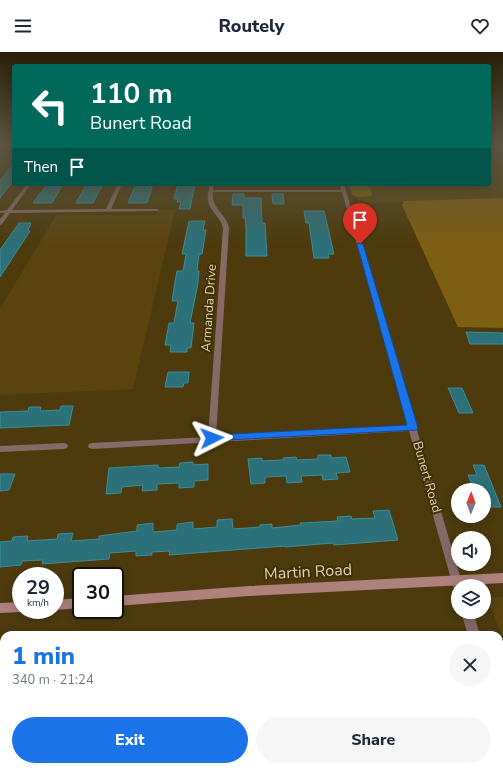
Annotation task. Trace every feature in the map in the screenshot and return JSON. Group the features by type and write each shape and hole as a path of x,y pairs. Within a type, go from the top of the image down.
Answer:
{"street":[{"path":"0,223 28,186"},
{"path":"108,210 119,186"},
{"name":"Armanda Drive","path":"212,186 211,203 223,218 226,228 212,438"},
{"path":"211,191 343,188"},
{"name":"Bunert Road","path":"343,188 456,579"},
{"path":"0,212 157,210"},
{"path":"92,446 212,438 413,428"},
{"path":"0,449 64,446"},
{"name":"Martin Road","path":"491,579 503,578"},
{"name":"Martin Road","path":"124,601 451,583"},
{"path":"0,608 12,607"},
{"path":"469,619 473,631"}],"shaded area":[{"path":"491,179 503,179 503,200 359,203 353,186 491,186"},
{"path":"350,186 368,186 372,193 371,196 358,197 352,195"},
{"path":"503,198 503,328 458,327 402,205 404,201"},
{"path":"158,210 175,210 133,389 0,395 0,309 56,215 156,215"},
{"path":"503,597 503,631 500,631 491,607 491,598"}],"building":[{"path":"1,179 12,179 12,183 0,198"},
{"path":"46,186 62,186 52,203 33,203"},
{"path":"85,186 102,186 93,203 76,203"},
{"path":"135,186 152,186 147,203 128,203"},
{"path":"177,186 195,186 190,209 179,209 181,202 177,202 178,199 174,199"},
{"path":"233,194 244,194 244,198 261,198 262,223 265,223 267,256 246,256 246,227 245,218 243,218 243,205 232,205"},
{"path":"272,194 283,194 284,204 273,204"},
{"path":"304,211 324,211 334,254 328,254 329,258 314,258 309,223 306,223"},
{"path":"189,221 205,221 203,230 206,230 202,254 199,254 197,271 199,271 198,283 190,323 194,323 191,348 187,348 187,352 170,352 171,345 165,345 169,323 174,323 178,301 172,301 177,271 183,271 186,254 182,254"},
{"path":"19,223 31,223 28,231 30,231 0,277 0,250"},
{"path":"466,332 503,333 503,344 470,344"},
{"path":"168,372 189,372 188,383 184,383 183,387 165,387"},
{"path":"448,388 462,388 473,413 459,413"},
{"path":"61,406 73,406 69,425 0,428 0,412 28,411 29,407 41,407 40,411 60,410"},
{"path":"318,455 331,455 331,458 346,457 350,472 336,473 338,479 323,480 322,475 301,476 302,482 287,483 286,476 265,477 265,483 251,484 248,459 262,458 262,461 284,460 283,458 296,457 297,460 318,459"},
{"path":"193,462 193,465 208,464 208,480 194,481 194,487 179,488 179,483 157,484 157,490 142,491 143,485 122,487 121,493 106,494 109,468 158,465 158,468 179,467 180,463"},
{"path":"473,465 483,465 484,467 484,465 501,507 491,507 491,483 471,483 468,475 477,475"},
{"path":"0,474 15,474 9,490 0,491"},
{"path":"389,510 398,540 334,545 333,543 285,546 169,555 170,551 152,552 152,555 136,556 136,551 110,553 109,559 42,564 43,560 22,561 21,565 0,567 0,542 12,541 13,537 28,536 27,541 57,539 58,534 73,533 71,541 99,539 99,536 137,531 137,525 153,523 153,532 177,530 177,524 193,522 193,529 217,527 217,520 232,519 233,529 260,527 260,525 272,524 272,528 301,525 300,523 338,521 337,517 351,516 352,519 375,518 373,511"}],"route":[{"path":"212,438 413,428 360,244"}]}
